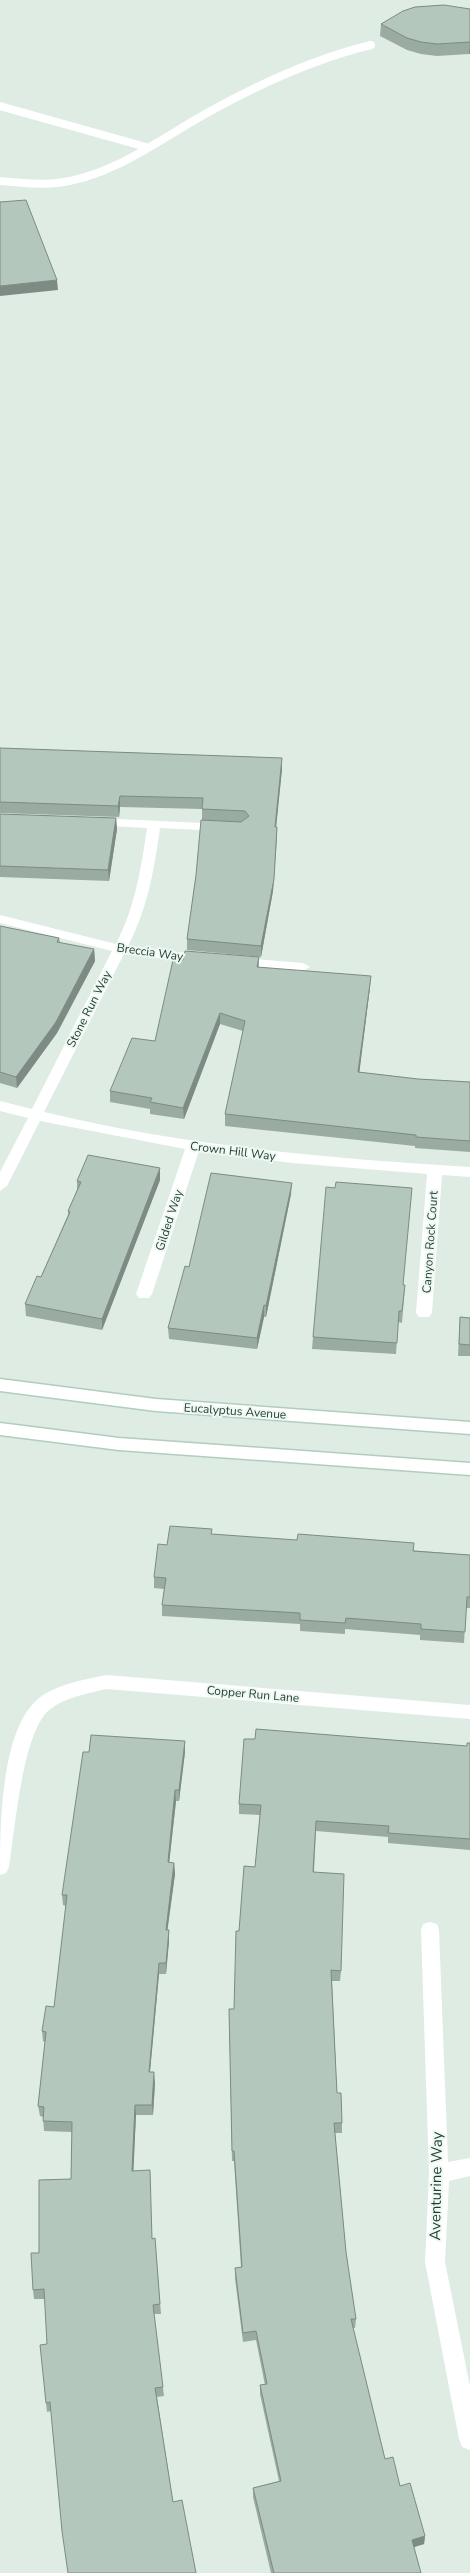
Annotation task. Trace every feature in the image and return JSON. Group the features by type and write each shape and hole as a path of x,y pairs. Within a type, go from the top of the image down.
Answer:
{"street":[{"path":"85,822 231,827"},
{"name":"Stone Run Way","path":"0,1186 133,924 145,887 154,825"},
{"name":"Breccia Way","path":"0,919 119,949 303,967"},
{"name":"Crown Hill Way","path":"0,1106 35,1115 193,1147 470,1172"},
{"name":"Gilded Way","path":"144,1294 193,1147"},
{"name":"Canyon Rock Court","path":"424,1314 435,1170"},
{"name":"Eucalyptus Avenue","path":"0,1385 156,1405 470,1428"},
{"path":"0,1429 119,1444 470,1469"},
{"name":"Copper Run Lane","path":"0,1867 21,1745 27,1725 40,1708 70,1692 106,1682 470,1712"},
{"name":"Aventurine Way","path":"430,1930 439,2174 435,2262 470,2439"},
{"path":"439,2174 470,2167"}],"lane":[{"path":"0,181 29,186 66,183 99,172 208,113 322,58 371,45"},
{"path":"0,106 146,147"}],"building":[{"path":"444,5 470,9 470,42 437,44 421,42 407,38 381,24 403,11 415,7"},
{"path":"26,200 57,280 0,286 0,202"},
{"path":"0,748 282,758 275,827 277,827 274,879 261,946 187,939 201,820 241,822 249,816 245,811 202,809 203,798 120,796 118,806 0,802"},
{"path":"0,814 116,818 108,870 0,866"},
{"path":"0,926 59,938 57,942 94,949 56,1022 16,1077 0,1072"},
{"path":"185,951 259,957 257,967 371,976 358,1072 418,1079 470,1082 470,1141 416,1137 416,1135 225,1114 245,1021 220,1013 183,1108 150,1102 152,1098 110,1091 132,1038 155,1041 173,960 183,960"},
{"path":"88,1155 160,1168 102,1319 25,1304 37,1276 41,1277 70,1212 68,1211 81,1182 77,1181"},
{"path":"211,1173 292,1183 266,1306 264,1305 257,1338 168,1328 185,1266 189,1267"},
{"path":"336,1182 412,1188 403,1285 405,1285 402,1311 399,1311 397,1343 313,1337 326,1187 335,1188"},
{"path":"460,1317 470,1318 470,1345 459,1344"},
{"path":"170,1526 212,1529 211,1534 297,1540 298,1534 414,1543 413,1551 470,1555 470,1597 467,1597 465,1632 421,1629 421,1624 346,1618 345,1623 300,1620 300,1613 162,1605 166,1578 154,1577 158,1544 167,1545"},
{"path":"256,1729 467,1746 467,1743 470,1743 470,1839 388,1833 389,1826 316,1821 313,1872 344,1874 341,1971 331,1970 337,2093 341,2093 342,2123 334,2123 346,2252 356,2319 351,2319 385,2459 393,2457 400,2486 410,2483 425,2536 412,2540 421,2573 274,2573 253,2488 281,2481 260,2385 267,2384 256,2331 243,2333 235,2268 242,2267 234,2151 232,2151 229,2009 234,2009 236,1931 239,1931 244,1866 255,1867 261,1805 239,1804 244,1739 255,1739"},
{"path":"91,1735 185,1741 179,1790 175,1790 168,1862 174,1863 166,1930 169,1930 166,1963 159,1963 149,2072 154,2072 152,2105 135,2105 132,2171 150,2170 152,2239 155,2238 160,2304 153,2305 163,2387 155,2388 173,2502 182,2500 196,2573 68,2573 62,2531 50,2402 46,2403 40,2345 47,2344 44,2289 33,2290 31,2253 39,2253 39,2180 71,2179 72,2122 43,2121 44,2107 38,2106 46,2032 42,2031 46,2006 54,2007 67,1895 62,1895 83,1752 89,1752"}]}
